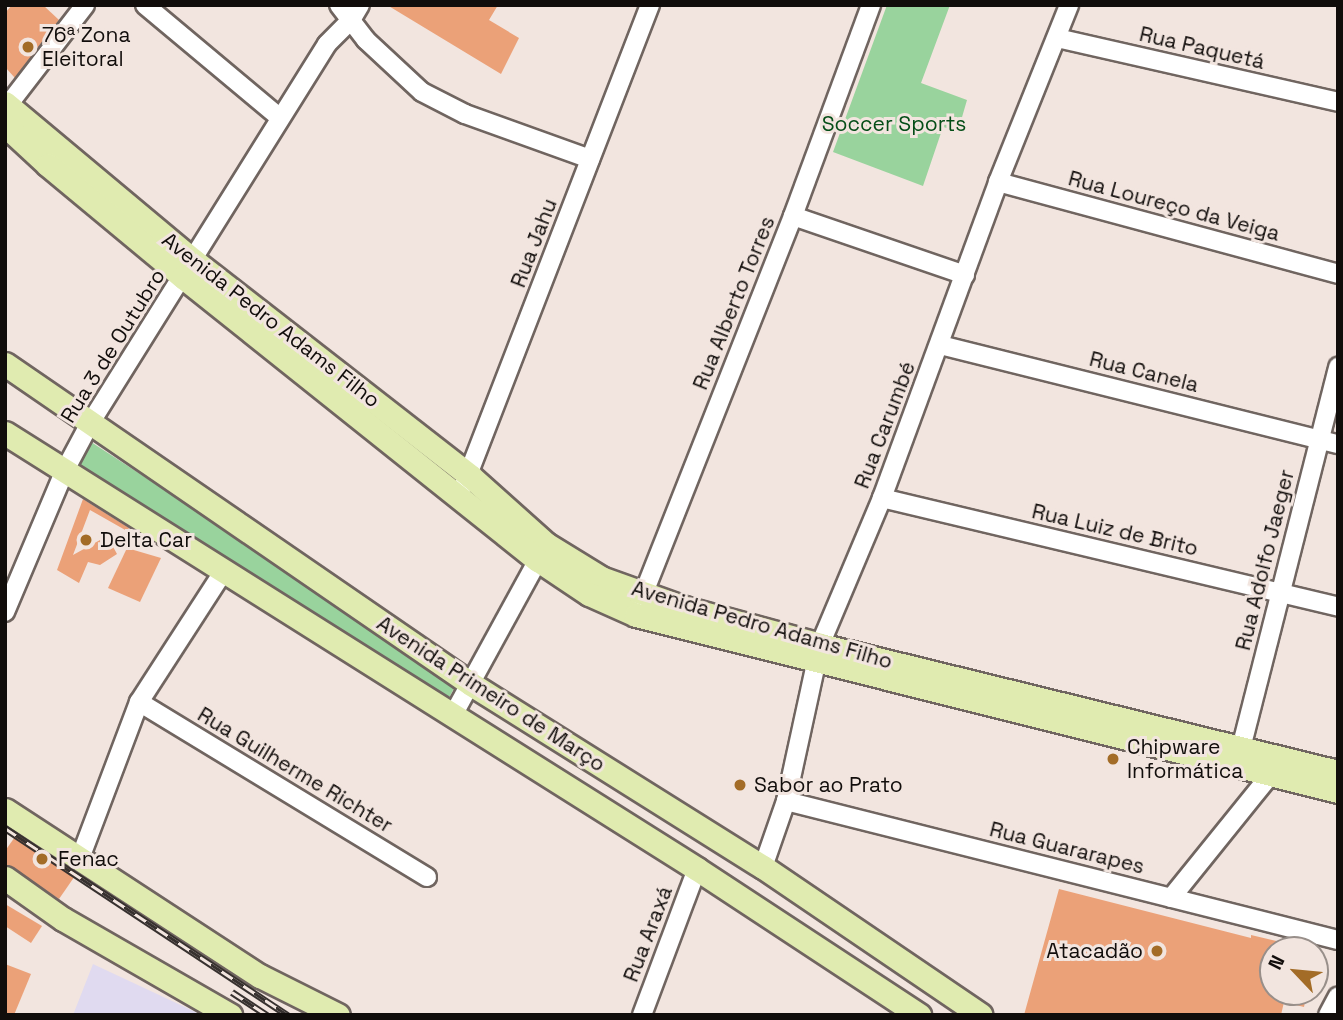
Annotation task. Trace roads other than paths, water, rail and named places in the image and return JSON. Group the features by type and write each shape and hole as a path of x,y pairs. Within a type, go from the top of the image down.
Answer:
{"main road":[{"name":"Avenida Pedro Adams Filho","path":"6,111 188,269 464,485 542,552 601,578 639,605 817,653 1273,765 1338,791"},
{"name":"Avenida Primeiro de Março","path":"5,364 89,425 471,684 763,867 982,1015"},
{"name":"Avenida Primeiro de Março","path":"5,433 697,869 919,1015"},
{"name":"Avenida Pedro Adams Filho","path":"1273,765 1338,772"},
{"path":"632,830 651,798"},
{"path":"5,810 79,861 260,976 338,1015"},
{"path":"727,889 750,881 763,867"},
{"path":"5,878 74,925 230,1015"},
{"path":"796,934 815,902"}],"street":[{"path":"6,111 85,5"},
{"path":"145,5 280,118"},
{"name":"Rua Jahu","path":"464,485 650,5"},
{"name":"Rua Alberto Torres","path":"639,605 793,216 870,5"},
{"name":"Rua Carumbé","path":"763,867 786,801 817,653 881,498 940,345 998,182 1069,5"},
{"path":"346,9 391,65 422,92 466,114 590,159"},
{"name":"Rua 3 de Outubro","path":"5,612 64,472 89,425 188,269 346,9"},
{"name":"Rua Paquetá","path":"1057,38 1338,102"},
{"name":"Rua Loureço da Veiga","path":"998,182 1338,274"},
{"path":"793,216 965,275"},
{"name":"Rua Canela","path":"940,345 1338,444"},
{"name":"Rua Adolfo Jaeger","path":"1239,756 1338,367"},
{"name":"Rua Luiz de Brito","path":"881,498 1338,607"},
{"path":"452,717 542,552"},
{"path":"79,861 139,702 223,572"},
{"name":"Rua Guilherme Richter","path":"139,702 427,877"},
{"path":"1171,898 1273,765"},
{"name":"Rua Guararapes","path":"786,801 1338,940"},
{"name":"Rua Araxá","path":"642,1015 697,869"},
{"path":"1328,1015 1338,996"}],"railway":[{"path":"5,828 288,1015"},
{"path":"232,992 267,1015"}],"place":[{"name":"76ª Zona Eleitoral","path":"28,47"},
{"name":"Delta Car","path":"86,540"},
{"name":"Chipware Informática","path":"1113,759"},
{"name":"Sabor ao Prato","path":"740,785"},
{"name":"Fenac","path":"42,859"},
{"name":"Atacadão","path":"1157,951"}],"park label":[{"name":"Soccer Sports","path":"894,124"}]}
